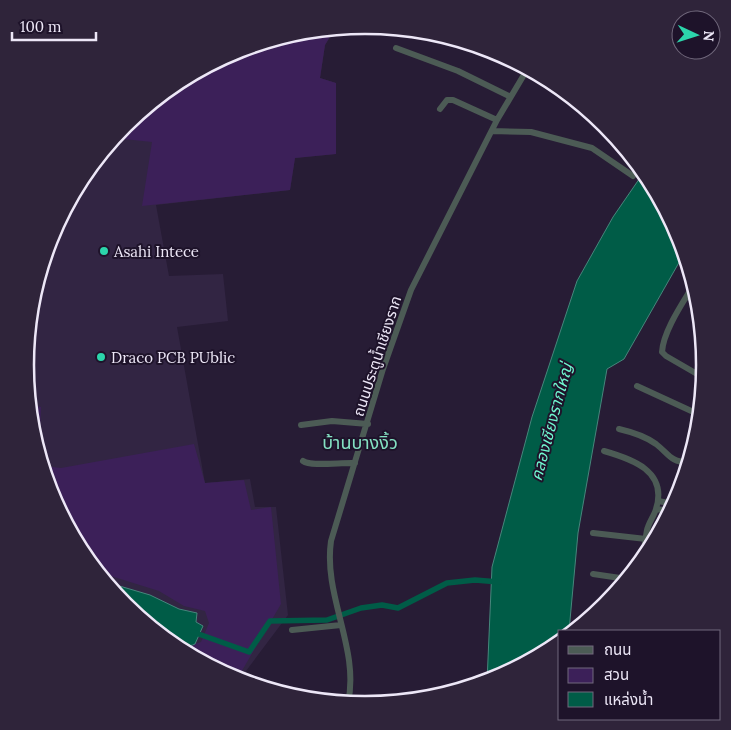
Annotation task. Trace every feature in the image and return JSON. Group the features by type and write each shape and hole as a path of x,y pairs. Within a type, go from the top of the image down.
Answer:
{"street":[{"path":"396,48 458,71 509,96"},
{"name":"ถนนประตูน้ำเชียงราก","path":"349,696 350,669 337,610 330,553 355,463 383,369 411,290 509,96 524,74"},
{"path":"440,108 447,100 452,100 497,120"},
{"path":"492,131 531,132 592,148 633,176"},
{"path":"687,296 675,316 662,346 662,352 697,374"},
{"path":"637,386 693,413"},
{"path":"301,425 332,421 368,424"},
{"path":"618,429 631,432 654,443 672,460 682,462"},
{"path":"604,451 632,459 651,475 657,486 658,501 649,524 646,542"},
{"path":"303,461 314,466 334,462 355,463"},
{"path":"658,501 667,503"},
{"path":"656,509 664,510"},
{"path":"593,534 646,538"},
{"path":"593,574 619,578"},
{"path":"292,630 340,623"}],"shaded area":[{"path":"331,36 325,45 320,78 336,83 336,154 295,158 290,190 156,205 169,276 223,274 228,321 177,327 205,483 250,479 255,507 276,507 288,615 246,671 246,674 200,652 147,614 116,583 79,531 59,492 41,430 37,408 34,365 37,322 46,279 59,238 68,218 103,163 131,131 164,102 219,68 259,51 301,40"}],"green space":[{"path":"330,36 325,45 320,78 336,83 336,154 295,158 290,190 142,206 152,142 124,139 164,102 200,78 259,51 301,40"},
{"path":"37,406 41,407 40,426"},
{"path":"194,444 205,483 244,480 251,510 271,507 281,604 241,672 190,646 201,642 209,623 205,611 184,606 159,591 110,576 90,549 68,512 51,467 61,468"}],"water":[{"name":"คลองเชียงรากใหญ่","path":"639,179 663,218 680,261 624,359 607,369 578,533 569,626 564,630 558,630 558,634 531,652 487,673 492,567 532,417 577,281 613,217"},
{"path":"119,586 150,595 179,609 197,613 196,622 203,626 195,644 189,645 164,628"}],"waterway":[{"path":"193,632 249,652 270,621 327,620 361,608 382,605 398,608 447,583 475,580 499,582"}],"place":[{"name":"Asahi Intece","path":"104,251"},
{"name":"Draco PCB PUblic","path":"101,357"}],"district":[{"name":"บ้านบางงิ้ว","path":"360,442"}]}
